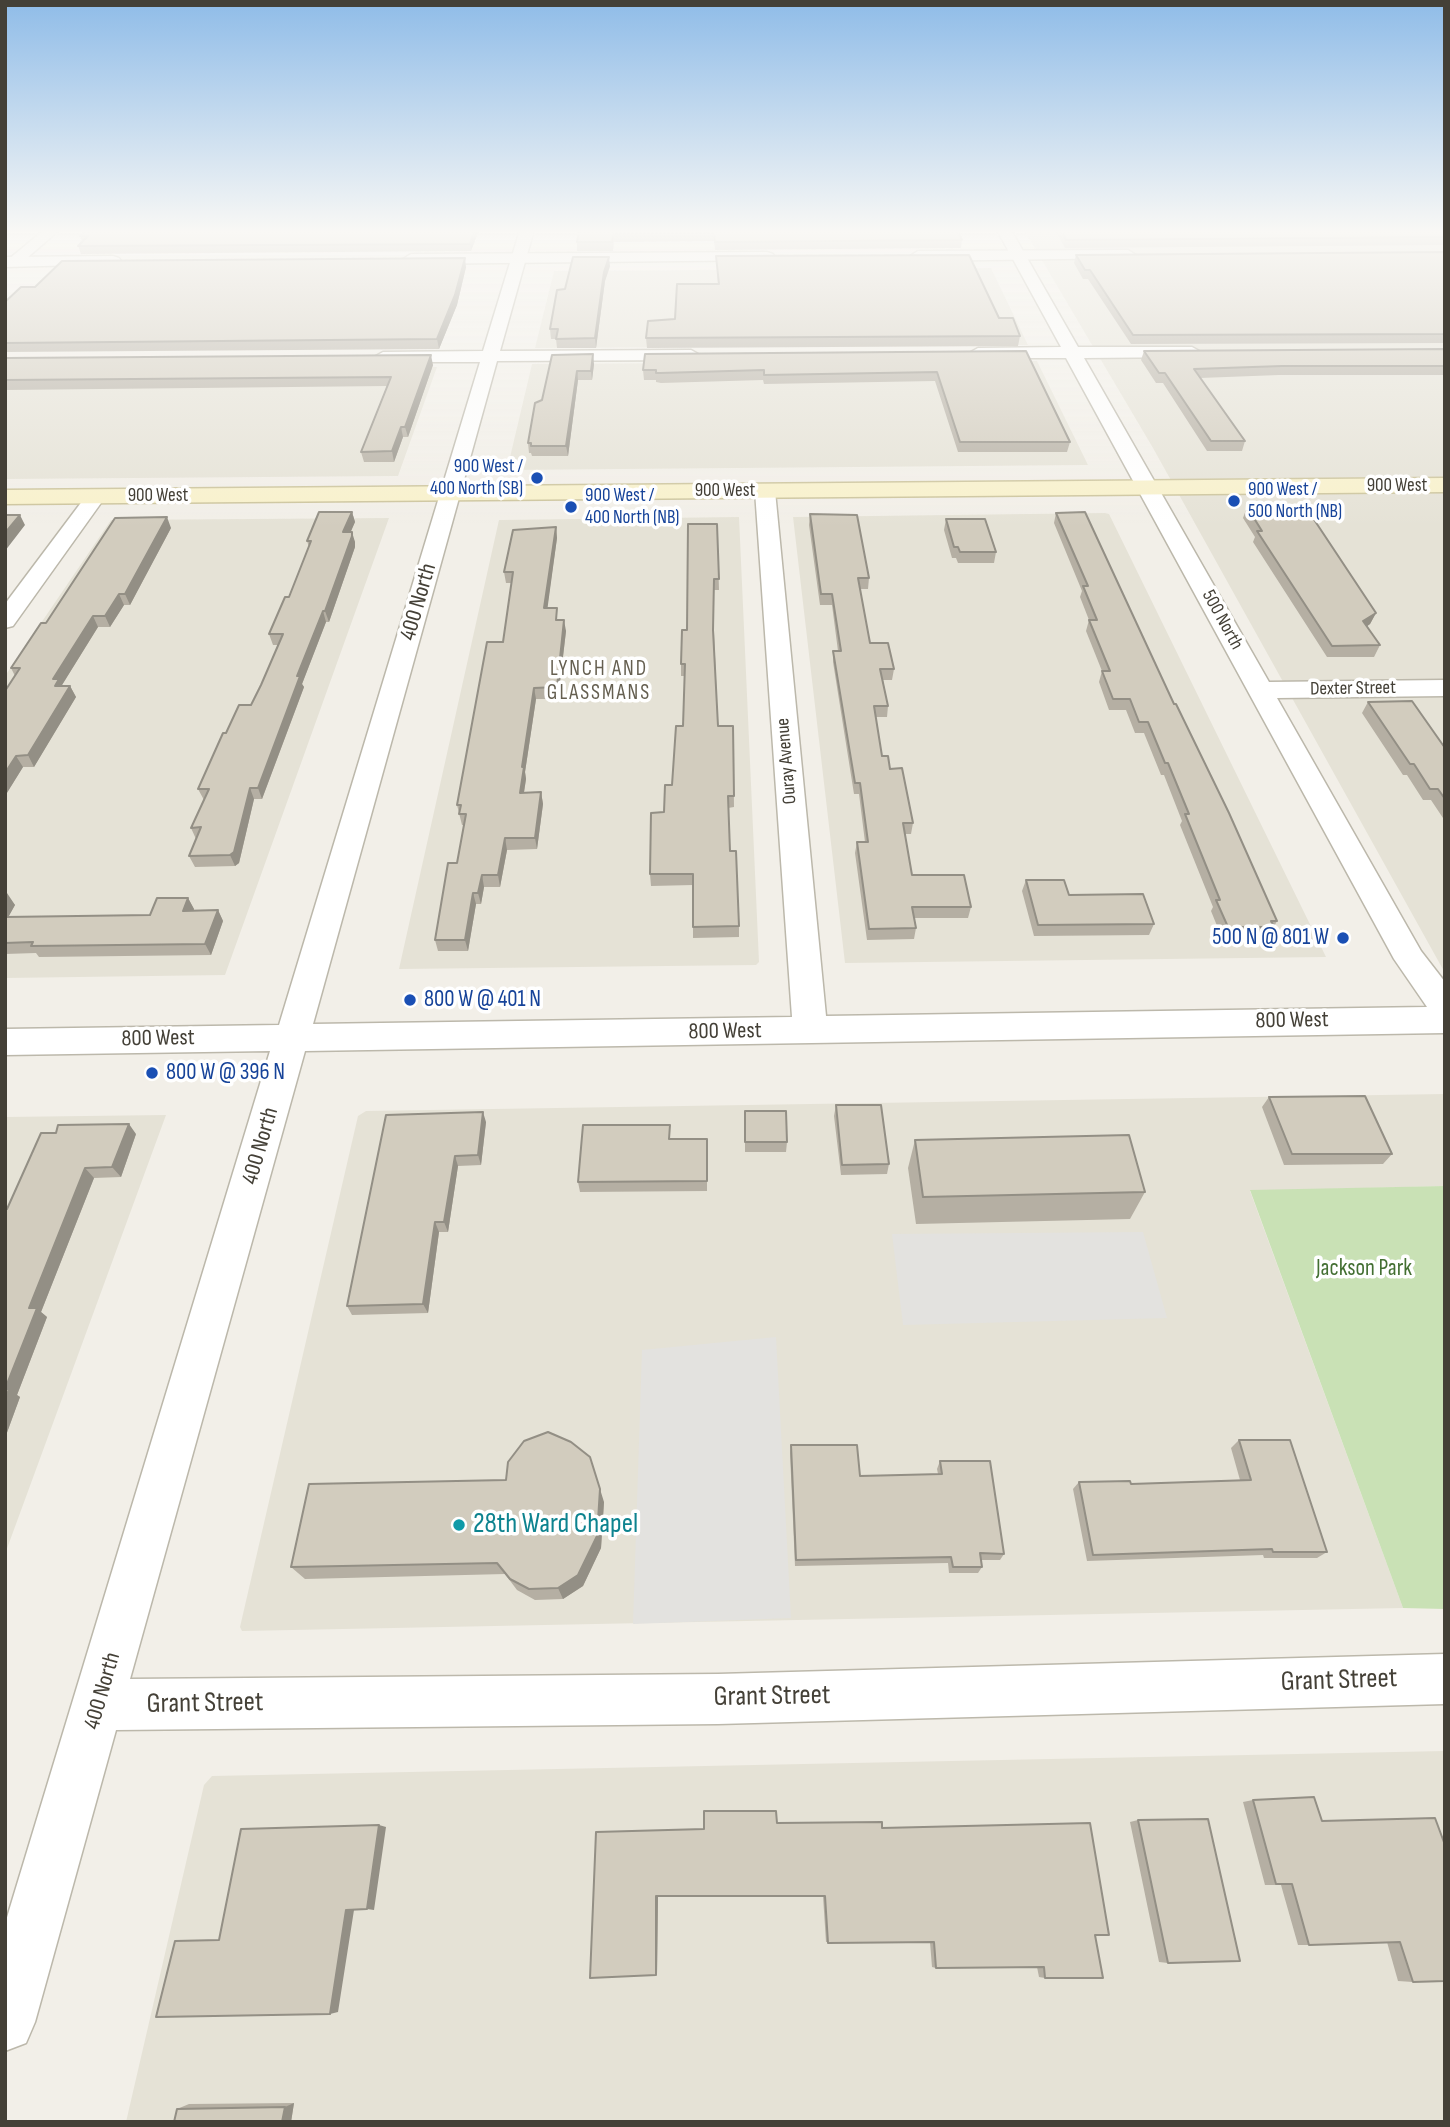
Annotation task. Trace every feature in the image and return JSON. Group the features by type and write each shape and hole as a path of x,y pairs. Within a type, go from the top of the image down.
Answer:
{"main road":[{"name":"900 West","path":"5,497 1445,485"}],"street":[{"name":"400 North","path":"5,2022 499,329"},
{"name":"500 North","path":"1060,329 1410,959 1445,1007"},
{"path":"956,354 1211,352"},
{"path":"363,358 712,355"},
{"name":"Ouray Avenue","path":"765,491 810,1030"},
{"path":"5,621 96,496"},
{"name":"Dexter Street","path":"1261,690 1445,688"},
{"name":"800 West","path":"5,1042 1445,1020"},
{"name":"Grant Street","path":"99,1705 718,1699 1445,1679"}],"shaded area":[{"path":"540,329 1020,329 1028,345 535,348"},
{"path":"1083,329 1445,329 1445,973 1153,448"},
{"path":"1037,361 1088,465 507,470 532,364"},
{"path":"437,367 398,476 5,479 5,369"},
{"path":"1109,514 1326,957 845,963 793,517"},
{"path":"739,517 759,962 756,965 399,969 499,520"},
{"path":"389,518 225,975 5,978 5,676 111,520"},
{"path":"1445,1094 1445,1186 1250,1191 1403,1608 242,1631 240,1627 358,1116 366,1111"},
{"path":"166,1115 5,1554 5,1117"},
{"path":"1143,1232 1167,1318 903,1325 892,1234"},
{"path":"776,1337 791,1618 633,1624 642,1350"},
{"path":"1445,1751 1445,2122 126,2122 204,1785 212,1776"}],"green space":[{"name":"Jackson Park","path":"1445,1186 1445,1609 1403,1608 1250,1190"}],"building":[{"path":"5,329 441,329 437,339 5,343"},
{"path":"558,329 596,329 595,338 556,339"},
{"path":"647,329 1017,329 1020,336 646,338"},
{"path":"1129,329 1445,329 1445,334 1133,335"},
{"path":"1445,349 1445,366 1194,369 1245,441 1211,441 1165,373 1159,373 1144,351"},
{"path":"1026,351 1070,442 960,442 937,372 764,375 764,370 656,373 656,370 643,370 645,354"},
{"path":"593,354 591,371 577,371 566,446 531,446 531,443 528,443 535,403 542,400 552,355"},
{"path":"431,355 405,427 401,427 392,451 361,452 391,377 5,380 5,358"},
{"path":"1247,507 1288,507 1291,512 1309,512 1376,613 1363,621 1380,645 1332,646 1257,531 1262,531"},
{"path":"319,512 352,512 343,532 352,532 352,536 325,611 297,676 300,676 258,788 250,788 234,852 230,855 189,856 201,827 191,828 209,789 198,789 239,705 251,705 261,685 283,634 269,634 285,597 289,597 311,541 307,541"},
{"path":"1085,512 1174,704 1229,813 1277,921 1271,921 1274,927 1228,927 1216,900 1220,900 1185,814 1189,814 1148,722 1139,722 1130,699 1113,699 1102,671 1110,671 1089,620 1097,620 1083,586 1088,586 1056,513"},
{"path":"810,514 857,515 869,578 858,578 870,643 888,643 894,669 880,669 888,706 874,706 882,756 888,756 890,769 902,768 913,823 903,823 912,875 964,875 971,907 912,907 916,928 869,929 857,842 868,842 860,783 855,783 833,651 841,651 832,594 821,594"},
{"path":"5,515 20,515 5,533"},
{"path":"167,517 125,594 119,594 105,616 93,616 53,679 59,679 55,686 70,686 28,755 16,756 5,773 5,691 20,668 11,668 41,623 46,623 115,518"},
{"path":"946,519 985,519 996,552 960,552 958,547 954,547"},
{"path":"688,524 717,524 719,579 714,579 713,630 718,726 733,726 734,796 728,796 730,851 736,851 739,926 693,927 693,874 650,874 651,813 664,812 665,785 672,785 676,726 683,726 685,664 681,664 682,630 687,630"},
{"path":"556,527 544,608 557,608 556,620 564,620 557,687 534,688 520,793 541,792 535,838 505,838 498,875 482,875 478,893 473,893 465,940 435,940 448,863 457,863 466,814 459,814 461,805 457,805 487,642 503,642 513,572 504,572 513,530"},
{"path":"1412,701 1445,748 1445,799 1438,789 1430,789 1414,764 1410,764 1368,702"},
{"path":"1026,880 1064,880 1069,895 1143,894 1154,924 1038,925"},
{"path":"157,898 188,898 183,911 218,910 205,944 31,946 33,942 5,943 5,917 150,915"},
{"path":"1365,1096 1392,1154 1292,1154 1269,1097"},
{"path":"836,1105 881,1105 889,1164 842,1165"},
{"path":"745,1111 786,1111 787,1142 745,1142"},
{"path":"483,1112 478,1155 455,1156 444,1222 435,1222 423,1304 347,1306 386,1115"},
{"path":"129,1124 112,1167 85,1168 29,1308 37,1308 5,1389 5,1209 41,1133 56,1133 58,1125"},
{"path":"583,1125 670,1125 669,1139 707,1139 707,1181 578,1182"},
{"path":"1129,1135 1145,1192 923,1197 915,1140"},
{"name":"28th Ward Chapel","path":"548,1432 571,1442 590,1457 600,1489 597,1536 578,1575 558,1588 529,1589 510,1579 497,1563 291,1567 309,1484 506,1480 508,1462 524,1441"},
{"path":"1239,1440 1290,1440 1327,1552 1273,1552 1272,1549 1093,1555 1079,1482 1130,1481 1131,1484 1251,1480"},
{"path":"791,1445 857,1445 860,1476 942,1474 940,1461 990,1461 1004,1554 980,1553 982,1567 953,1567 951,1557 796,1560"},
{"path":"1314,1797 1322,1821 1435,1818 1445,1845 1445,1981 1413,1982 1400,1942 1309,1945 1292,1884 1276,1884 1253,1800"},
{"path":"704,1811 776,1811 777,1823 882,1822 882,1828 1090,1823 1109,1935 1095,1935 1103,1978 1045,1978 1044,1967 936,1968 934,1942 828,1943 825,1896 656,1896 656,1975 590,1978 596,1832 704,1829"},
{"path":"1208,1819 1240,1961 1168,1963 1138,1820"},
{"path":"379,1825 367,1909 346,1910 330,2014 156,2017 175,1941 219,1940 241,1829"},
{"path":"285,2107 282,2122 174,2122 177,2109"}],"place":[{"name":"900 West / 400 North (SB)","path":"537,478"},
{"name":"900 West / 500 North (NB)","path":"1234,501"},
{"name":"900 West / 400 North (NB)","path":"571,507"},
{"name":"500 N @ 801 W","path":"1343,938"},
{"name":"800 W @ 401 N","path":"410,1000"},
{"name":"800 W @ 396 N","path":"152,1073"},
{"name":"28th Ward Chapel","path":"459,1525"}],"district":[{"name":"LYNCH AND GLASSMANS","path":"599,682"}]}
